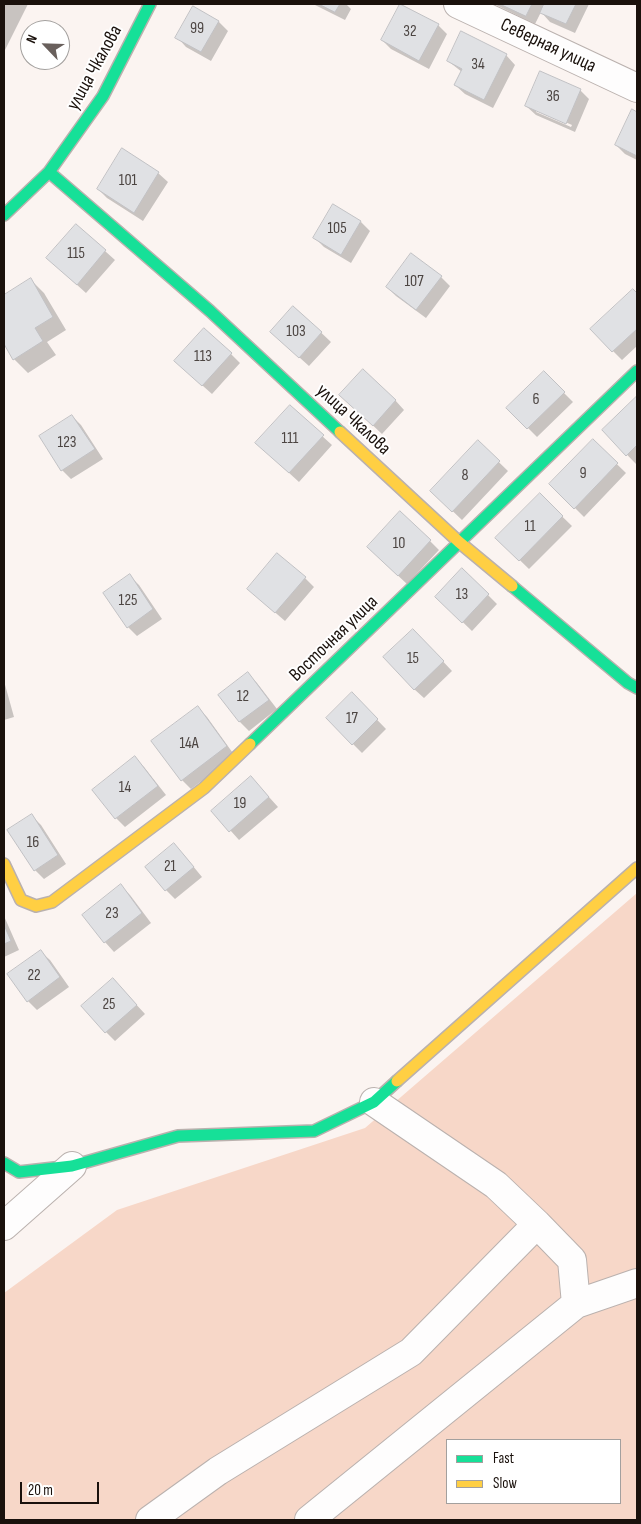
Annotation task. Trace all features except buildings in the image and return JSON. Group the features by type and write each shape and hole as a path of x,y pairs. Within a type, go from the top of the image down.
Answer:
{"street":[{"name":"улица Чкалова","path":"4,215 49,172 103,96 150,4"},
{"name":"Северная улица","path":"458,4 637,88"},
{"name":"улица Чкалова","path":"49,172 210,311 459,542 628,683 637,688"},
{"name":"Восточная улица","path":"4,864 20,900 36,906 52,902 204,788 637,372"},
{"path":"4,1163 19,1172 72,1166 178,1136 314,1131 374,1102 637,868"},
{"path":"374,1102 496,1185 537,1224 572,1260 576,1304"},
{"path":"4,1226 72,1166"},
{"path":"150,1520 218,1471 411,1352 537,1224"},
{"path":"309,1520 576,1304 637,1283"}],"shaded area":[{"path":"637,893 637,1520 4,1520 4,1293 117,1210 365,1128"}],"traffic: fast":[{"path":"4,215 49,172 103,96 150,4"},
{"path":"49,172 210,311 340,432"},
{"path":"250,744 637,371"},
{"path":"512,586 628,683 637,688"},
{"path":"4,1163 19,1172 72,1166 178,1136 314,1131 374,1102 397,1081"}],"traffic: slow":[{"path":"340,432 459,542 512,586"},
{"path":"4,864 21,900 36,906 52,902 204,788 250,744"},
{"path":"397,1081 637,868"}]}
